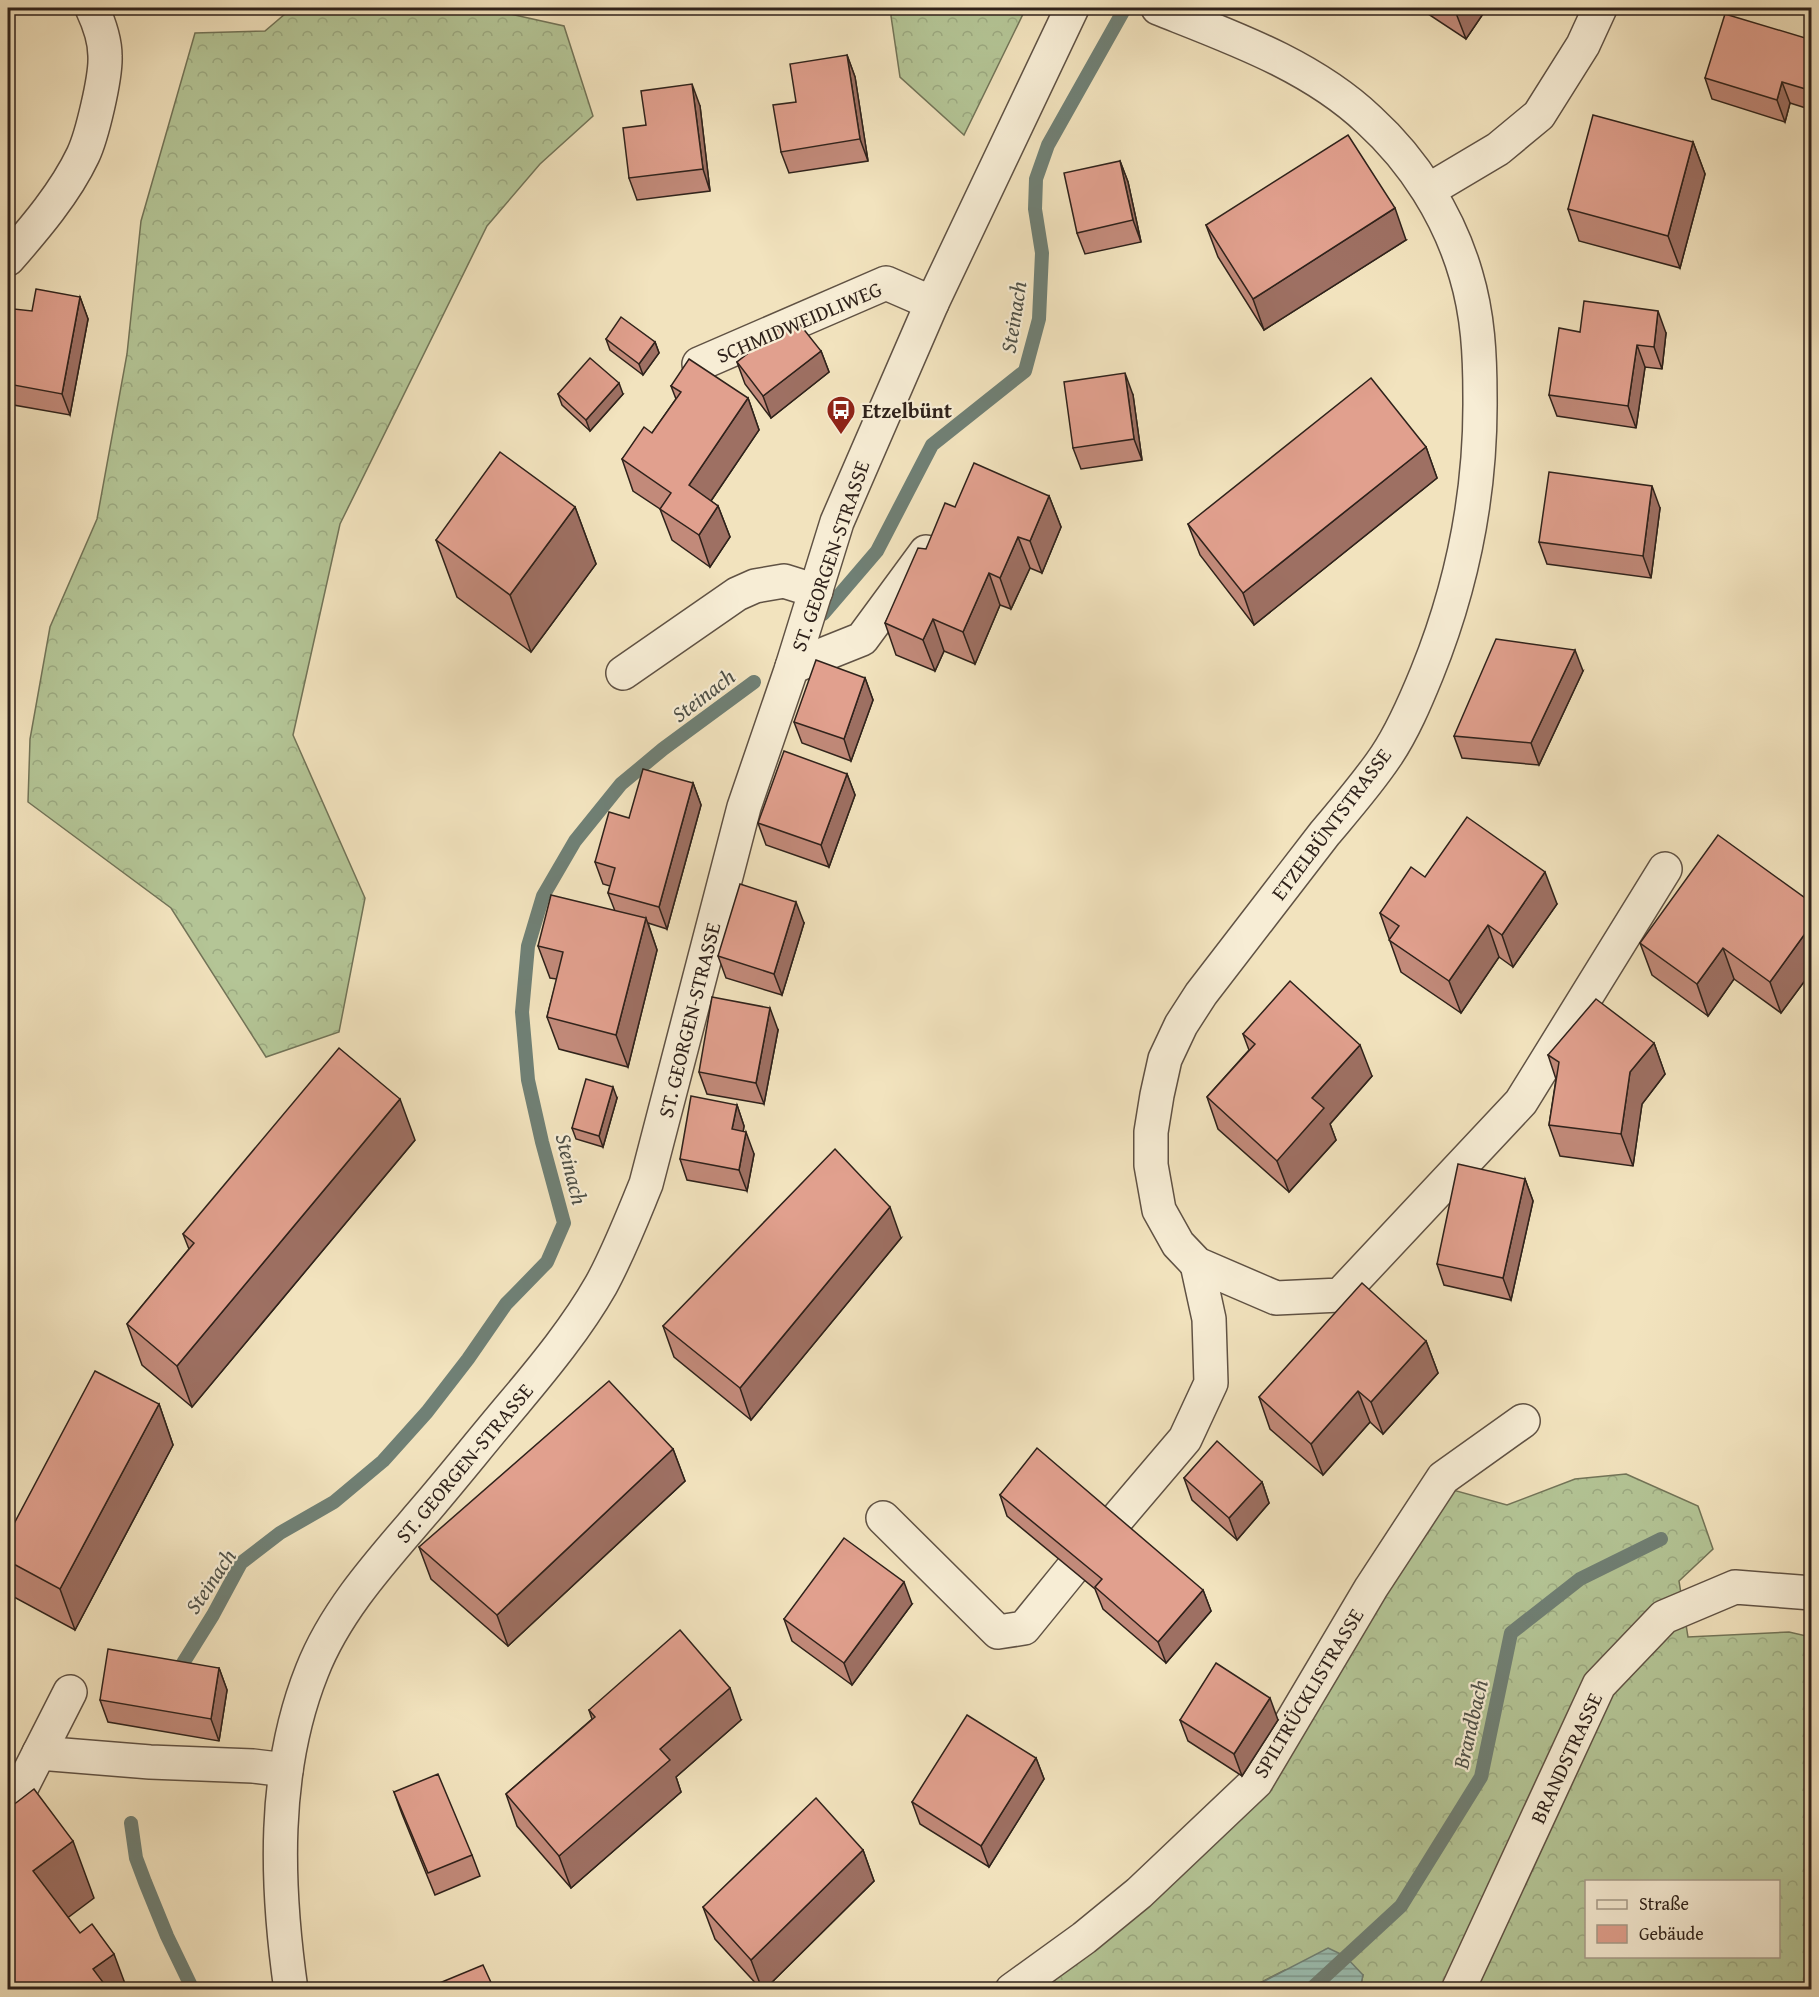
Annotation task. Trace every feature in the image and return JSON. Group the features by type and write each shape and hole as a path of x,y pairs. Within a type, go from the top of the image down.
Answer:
{"street":[{"path":"8,259 30,234 63,188 83,154 97,110 105,57 101,26 92,8"},
{"name":"ST. GEORGEN-STRASSE","path":"291,1989 281,1897 281,1834 291,1736 312,1670 327,1639 364,1583 570,1332 600,1286 625,1236 646,1184 744,807 792,668 837,522 932,303 1072,8"},
{"path":"1429,190 1498,149 1539,115 1583,45 1600,8"},
{"name":"ETZELBÜNTSTRASSE","path":"1165,10 1249,44 1333,90 1369,119 1401,152 1429,190 1449,230 1466,273 1476,317 1480,362 1480,432 1474,503 1461,573 1442,635 1417,696 1387,754 1201,994 1181,1025 1166,1059 1151,1132 1151,1165 1159,1210 1178,1244 1197,1264 1275,1298 1340,1294 1521,1102 1665,869"},
{"name":"SCHMIDWEIDLIWEG","path":"699,364 886,283 932,303"},
{"path":"792,668 862,639 916,567 942,527"},
{"path":"623,673 737,594 755,586 784,581 814,595"},
{"path":"1111,1526 1185,1438 1211,1383 1209,1319 1197,1264"},
{"name":"SPILTRÜCKLISTRASSE","path":"1012,1989 1084,1938 1139,1893 1256,1782 1371,1587 1443,1478 1523,1421"},
{"path":"884,1518 998,1632 1024,1628 1072,1569"},
{"name":"BRANDSTRASSE","path":"1458,1989 1599,1685 1664,1617 1735,1587 1812,1593"},
{"path":"8,1814 70,1692"},
{"path":"39,1753 286,1770"}],"green space":[{"path":"292,8 484,8 564,26 593,116 540,164 487,226 340,524 293,735 365,898 339,1032 266,1057 171,908 28,802 30,739 50,627 97,519 127,354 141,221 195,33 265,31"},
{"path":"893,8 1026,8 964,135 900,77 891,16"},
{"path":"1626,1474 1698,1506 1713,1549 1679,1581 1688,1637 1789,1632 1811,1637 1811,1989 1360,1989 1363,1975 1285,1970 1248,1989 1042,1990 1141,1912 1446,1488 1507,1505 1575,1479"}],"shaded area":[{"path":"1328,1948 1345,1956 1363,1975 1360,1989 1249,1989"}],"building":[{"path":"1725,14 1812,40 1812,83 1809,90 1782,82 1777,100 1705,78"},
{"path":"847,55 860,139 781,152 773,105 796,102 790,64"},
{"path":"692,84 703,169 629,178 623,128 646,125 641,91"},
{"path":"1593,115 1693,142 1668,236 1568,209"},
{"path":"1348,135 1395,208 1253,299 1206,225"},
{"path":"1120,161 1133,220 1077,233 1064,173"},
{"path":"36,289 80,297 62,394 8,384 8,331 10,332 14,309 32,311"},
{"path":"1584,301 1658,311 1654,347 1637,345 1628,406 1549,395 1559,328 1580,332"},
{"path":"621,317 655,342 639,364 606,339"},
{"path":"794,317 821,351 763,396 737,362"},
{"path":"590,358 619,383 586,420 558,394"},
{"path":"689,359 748,398 689,485 718,506 699,535 660,509 671,493 622,459 644,427 652,433 681,392 671,386"},
{"path":"1125,373 1134,439 1073,448 1064,382"},
{"path":"1371,378 1426,447 1243,593 1188,524"},
{"path":"500,452 575,507 510,595 436,540"},
{"path":"974,463 1049,496 1030,541 1018,537 1000,578 989,573 963,632 933,619 923,640 885,623 918,548 926,549 945,503 955,507"},
{"path":"1549,472 1652,486 1643,556 1539,542"},
{"path":"1496,639 1575,650 1531,743 1454,736"},
{"path":"816,660 865,678 844,739 794,722"},
{"path":"784,751 847,774 821,845 758,823"},
{"path":"643,769 693,783 659,907 608,893 615,868 595,862 609,812 629,818"},
{"path":"1467,817 1545,872 1502,935 1488,925 1449,981 1389,940 1399,926 1380,913 1411,867 1425,877"},
{"path":"1718,835 1812,903 1812,924 1770,982 1723,948 1697,984 1640,943"},
{"path":"740,884 796,902 774,974 718,956"},
{"path":"551,895 646,918 616,1035 547,1017 563,952 538,946"},
{"path":"1290,981 1360,1045 1312,1098 1324,1108 1277,1161 1207,1097 1255,1044 1243,1034"},
{"path":"712,997 770,1008 756,1083 699,1072"},
{"path":"1596,999 1654,1043 1630,1072 1621,1134 1549,1125 1559,1062 1548,1055"},
{"path":"339,1048 400,1099 177,1366 127,1324 194,1243 183,1234"},
{"path":"586,1079 613,1087 599,1136 572,1128"},
{"path":"691,1096 737,1105 732,1129 746,1132 739,1170 680,1159"},
{"path":"835,1149 890,1207 740,1388 663,1326"},
{"path":"1458,1164 1525,1179 1503,1278 1437,1264"},
{"path":"1362,1283 1426,1341 1371,1402 1358,1391 1311,1444 1259,1397"},
{"path":"95,1371 159,1404 60,1589 8,1561 8,1535"},
{"path":"609,1381 673,1449 497,1615 419,1547"},
{"path":"1217,1441 1262,1482 1229,1518 1184,1478"},
{"path":"1037,1448 1203,1590 1158,1642 1095,1587 1102,1579 1000,1495"},
{"path":"844,1538 904,1582 844,1663 784,1619"},
{"path":"680,1630 730,1688 660,1749 670,1760 559,1856 506,1794 595,1717 589,1710"},
{"path":"108,1649 219,1668 211,1719 100,1700"},
{"path":"1216,1663 1270,1698 1234,1754 1180,1720"},
{"path":"967,1715 1036,1758 981,1846 912,1802"},
{"path":"438,1774 472,1855 428,1873 394,1792"},
{"path":"34,1789 73,1841 33,1871 80,1933 92,1924 114,1954 93,1969 108,1989 8,1989 8,1809"},
{"path":"816,1798 863,1850 751,1960 703,1907"},
{"path":"483,1965 494,1989 425,1989"}],"waterway":[{"name":"Steinach","path":"823,614 877,551 932,445 1025,371 1039,319 1042,253 1035,209 1036,179 1048,145 1125,8"},
{"name":"Steinach","path":"175,1676 213,1615 241,1563 280,1533 334,1502 383,1461 427,1412 468,1359 506,1304 547,1262 564,1223 528,1080 522,1012 528,946 543,896 575,841 621,784 663,749 754,682"},
{"name":"Brandbach","path":"1310,1990 1401,1906 1481,1777 1511,1633 1580,1579 1661,1539"},
{"name":"Steinach","path":"131,1823 136,1858 167,1936 193,1990"}],"place":[{"name":"Etzelbünt","path":"841,436"}]}
